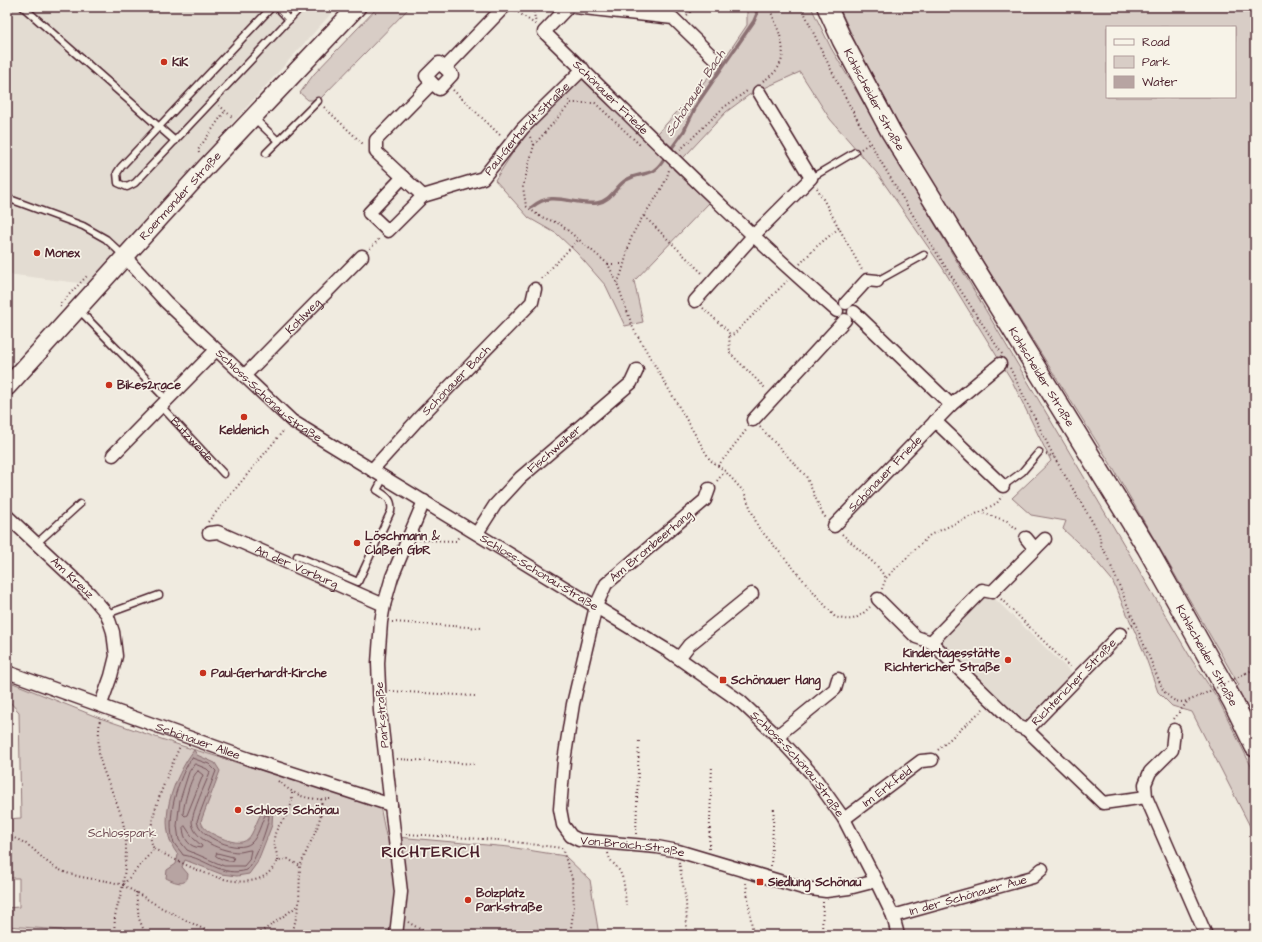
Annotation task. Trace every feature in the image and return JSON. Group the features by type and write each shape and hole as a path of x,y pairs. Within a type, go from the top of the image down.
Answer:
{"main road":[{"name":"Roermonder Straße","path":"8,385 253,117 357,7"},
{"name":"Kohlscheider Straße","path":"827,7 842,40 891,132 1146,548 1233,702 1255,747"}],"street":[{"path":"445,68 504,7"},
{"path":"575,7 673,18 716,60"},
{"path":"540,28 566,9"},
{"name":"Schönauer Friede","path":"540,28 656,143 753,236 841,316 753,420"},
{"path":"439,63 445,68 452,75 439,89 426,76 439,63"},
{"name":"Paul-Gerhardt-Straße","path":"388,231 423,196 483,178 523,128 565,85 583,69"},
{"path":"423,196 376,152 375,146 376,140 432,83"},
{"path":"695,301 753,236 811,178 756,88"},
{"path":"388,231 369,213 403,176"},
{"name":"Kohlweg","path":"244,376 362,256"},
{"name":"Schloss-Schönau-Straße","path":"124,257 166,302 292,421 596,606 679,658 741,702 777,736 812,774 844,819 893,916 898,935"},
{"path":"846,303 872,281"},
{"name":"Schönauer Bach","path":"372,470 420,417 532,302 535,289"},
{"path":"854,312 951,404"},
{"path":"113,455 163,402 216,350"},
{"name":"Schönauer Friede","path":"834,526 951,404 1005,363"},
{"name":"Fischweiher","path":"477,533 495,505 520,478 631,383 637,370"},
{"path":"935,421 1003,486"},
{"name":"Am Brombeerhang","path":"596,606 606,584 705,500 709,489"},
{"name":"Parkstraße","path":"396,935 401,892 396,834 385,759 378,663 381,622 384,605 407,539 424,501"},
{"name":"Am Kreuz","path":"7,516 90,594 107,614 113,632 116,656 112,676 101,704"},
{"name":"An der Vorburg","path":"209,533 218,532 384,605"},
{"path":"1026,538 1035,549"},
{"path":"931,642 982,590 992,592 1045,539"},
{"path":"679,658 689,645 752,594"},
{"name":"Richtericher Straße","path":"878,599 916,637 931,642 1018,726 1027,730 1103,804 1146,797"},
{"name":"Von-Broich-Straße","path":"596,606 573,704 564,761 560,810 563,825 573,837 579,840 635,845 678,851 744,872 803,888 824,890 850,888 876,880"},
{"name":"Richtericher Straße","path":"1027,730 1120,634"},
{"name":"Schönauer Allee","path":"7,672 101,704 249,759 391,805"},
{"path":"777,736 834,689 838,679"},
{"path":"1174,730 1172,750 1150,772 1145,784 1146,797 1206,935"},
{"name":"Im Erkfeld","path":"844,819 921,761 932,760"},
{"name":"In der Schönauer Aue","path":"893,916 1033,877 1042,869"}],"lane":[{"path":"23,7 175,141"},
{"path":"272,7 160,127 121,166 116,173 118,183 122,186 131,186 302,7"},
{"path":"277,7 289,20"},
{"path":"266,153 318,101"},
{"path":"253,117 278,141"},
{"path":"811,178 855,152"},
{"path":"7,198 84,226 106,239 124,257"},
{"path":"872,281 924,255"},
{"name":"Butzweide","path":"78,309 163,402 224,474"},
{"path":"1003,486 1022,472 1039,452"},
{"path":"297,556 358,582 391,511 391,500 377,490 384,477"},
{"path":"37,543 80,504"},
{"path":"107,614 159,596"}],"path":[{"path":"510,7 540,28"},
{"path":"527,7 566,9"},
{"path":"533,7 540,28"},
{"path":"617,283 622,274 623,264 635,231 666,183 674,160 723,108 756,88 781,66 783,45 769,7"},
{"path":"802,7 822,53 870,143 934,250 1005,363 1054,457 1099,533 1101,546 1136,622 1162,690 1169,699 1178,702 1187,702 1255,669"},
{"path":"445,82 510,145"},
{"path":"565,85 570,103"},
{"path":"318,101 365,146 375,146"},
{"path":"656,143 639,144 595,103 570,103 534,145 523,187 526,206 539,216 560,224 608,264 617,283 633,328 653,365 710,460 744,492 758,528 835,617 846,620 858,618 878,599 886,578 930,535 997,503 1004,492 1003,486"},
{"path":"199,153 198,150 225,111 233,117"},
{"path":"523,128 534,145"},
{"path":"811,178 839,228 872,281"},
{"path":"644,216 712,282"},
{"path":"729,336 734,334 816,247 839,228"},
{"path":"362,256 388,231"},
{"path":"535,289 539,281 578,240"},
{"path":"608,264 623,264"},
{"path":"695,301 729,332 730,353 774,397"},
{"path":"718,466 753,420 806,476 822,513 876,566 886,578"},
{"path":"209,533 208,520 292,421"},
{"path":"980,512 1007,520 1026,538"},
{"path":"407,539 456,541 465,526"},
{"path":"992,592 1080,676"},
{"path":"381,622 482,628"},
{"path":"379,691 475,696"},
{"path":"932,760 939,748 992,701"},
{"path":"1174,730 1174,718 1187,702"},
{"path":"101,704 99,736 100,759 119,806 124,828 126,852 124,885 115,916 114,935"},
{"path":"184,736 172,764 150,830 154,849 183,863 224,879 240,881 258,880 270,873 278,861 274,840 278,826 290,812 292,793"},
{"path":"635,845 639,739"},
{"path":"385,759 475,764"},
{"path":"708,860 712,765"},
{"path":"292,935 299,905 300,866 317,828 322,811 321,799"},
{"path":"770,879 774,806"},
{"path":"396,834 498,840 562,848"},
{"path":"7,836 21,839 57,869 90,879 124,885 162,908 215,935"},
{"path":"562,848 573,837"},
{"path":"607,842 609,861 621,874 626,905"},
{"path":"562,848 572,878 574,906 570,935"},
{"path":"124,885 154,849"},
{"path":"678,851 686,901 687,934"},
{"path":"278,861 288,859 300,866"},
{"path":"744,872 753,935"},
{"path":"822,935 824,890"},
{"path":"136,892 139,919 146,935"},
{"path":"257,935 299,905"},
{"path":"398,917 430,935"}],"shaded area":[{"path":"7,7 337,7 87,284 7,274"},
{"name":"Kindertagesstätte Richtericher Straße","path":"985,595 993,597 1074,675 1028,721 1020,720 943,645 942,640"}],"green space":[{"path":"378,7 410,7 319,100 308,100 300,93 314,74"},
{"path":"747,7 811,7 831,48 1192,660 1218,699 1255,774 1255,836 1192,712 1172,706 1158,692 1143,650 1112,580 1090,554 1063,529 1066,521 1031,515 1012,498 1051,461 1011,379 942,267 877,173 830,119 800,72 749,95 726,112 673,169 709,203 634,281 643,322 625,326 606,286 577,253 557,234 529,218 495,180 521,140 581,77 649,143 722,62 747,25"},
{"path":"839,7 1255,7 1255,723 1237,687 1239,685 1110,463 911,147 855,42"},
{"name":"Schlosspark","path":"8,681 97,717 179,745 380,806 386,836 509,847 565,856 590,880 599,935 68,935 62,930 7,926 7,908 19,907 19,878 7,878 7,819 21,818 19,712 7,699"}],"water":[{"path":"194,750 197,755 215,763 220,771 201,821 208,831 231,841 246,841 250,837 265,807 268,806 273,809 272,825 257,863 249,874 237,876 221,874 185,860 182,867 188,874 185,881 180,883 166,878 167,870 176,864 178,855 171,843 168,830 167,816 170,801 180,774"}],"waterway":[{"name":"Schönauer Bach","path":"671,149 684,131 697,104 754,21 757,14 755,7"},
{"name":"Schönauer Bach","path":"532,207 548,199 563,199 588,203 602,202 606,200 626,180 651,172 660,165 664,159"}],"place":[{"name":"KiK","path":"164,62"},
{"name":"Monex","path":"37,253"},
{"name":"Bikes2race","path":"109,385"},
{"name":"Keldenich","path":"244,417"},
{"name":"Löschmann & Claßen GbR","path":"357,543"},
{"name":"Kindertagesstätte Richtericher Straße","path":"1008,660"},
{"name":"Paul-Gerhardt-Kirche","path":"203,673"},
{"name":"Schönauer Hang","path":"723,680"},
{"name":"Schloss Schönau","path":"238,810"},
{"name":"Siedlung Schönau","path":"760,882"},
{"name":"Bolzplatz Parkstraße","path":"468,900"}],"district":[{"name":"RICHTERICH","path":"431,852"}]}
